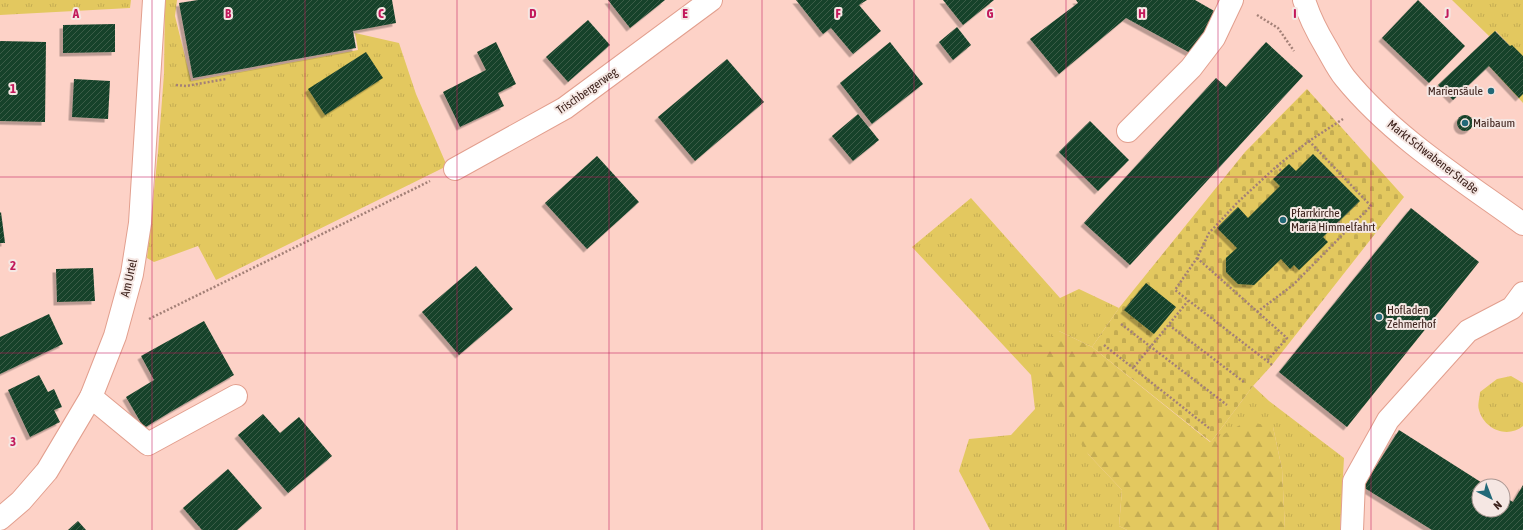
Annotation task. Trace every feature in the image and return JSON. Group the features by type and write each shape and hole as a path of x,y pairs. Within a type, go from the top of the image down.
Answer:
{"street":[{"name":"Am Urtel","path":"0,519 20,501 47,472 91,397 114,336 132,274 140,223 154,0"},
{"name":"Trischbergerweg","path":"454,169 565,108 711,0"},
{"path":"1128,131 1191,68 1214,38 1232,0"},
{"name":"Markt Schwabener Straße","path":"1304,0 1316,31 1328,51 1344,76 1364,99 1397,131 1523,224"},
{"path":"1352,530 1354,480 1388,420 1468,331 1512,308 1523,294"},
{"path":"91,397 148,444 236,396"}],"path":[{"path":"186,86 226,79"},
{"path":"1272,365 1175,290 1197,258 1209,233 1238,202 1277,166 1309,141 1338,123 1364,99"},
{"path":"1257,312 1293,285 1371,206 1309,141"},
{"path":"1277,166 1281,171"},
{"path":"114,336 454,169"},
{"path":"1338,222 1346,231"},
{"path":"1197,258 1287,338 1267,361"},
{"path":"1134,367 1188,301"},
{"path":"1121,324 1227,405"},
{"path":"1169,325 1244,382"},
{"path":"1104,345 1134,367 1209,428"}],"green space":[{"path":"0,0 131,0 130,8 0,15"},
{"path":"165,0 177,0 175,16 191,81 358,50 355,33 399,43 416,94 447,166 216,280 198,246 154,262 147,258 158,152 164,74"},
{"path":"1452,0 1523,0 1523,103 1489,66 1510,46 1496,31 1489,36"},
{"path":"1307,89 1404,197 1272,365 1253,386 1211,442 1092,347 1119,308 1245,152"},
{"path":"971,198 1060,298 1079,289 1119,308 1092,347 1059,331 1088,454 1122,490 1119,526 1127,530 990,530 959,471 969,439 1011,435 1035,409 1031,375 912,247"},
{"path":"1059,331 1092,347 1210,442 1247,421 1273,427 1282,469 1285,530 1127,530 1119,526 1122,490 1088,454 1058,405 1038,347"},
{"path":"1511,376 1523,383 1523,426 1517,430 1503,432 1491,427 1482,417 1478,406 1480,392 1497,379"},
{"path":"1253,386 1269,401 1344,458 1340,530 1285,530 1282,469 1273,427 1211,442"}],"building":[{"path":"198,0 392,0 396,23 353,31 356,48 193,78 179,3"},
{"path":"608,0 665,0 630,28"},
{"path":"796,0 867,0 859,5 881,31 853,54 831,28 823,34"},
{"path":"943,0 994,0 963,25"},
{"path":"1076,0 1195,0 1216,12 1192,54 1126,18 1059,74 1030,39 1078,3"},
{"path":"1418,0 1465,46 1429,83 1382,38"},
{"path":"588,20 610,45 568,82 546,57"},
{"path":"115,24 115,52 63,53 63,25"},
{"path":"957,27 971,45 953,60 939,42"},
{"path":"1495,31 1523,56 1523,94 1519,98 1489,66 1453,100 1438,85"},
{"path":"0,41 46,42 45,122 0,121"},
{"path":"496,42 516,84 498,93 504,106 460,127 443,92 486,70 477,52"},
{"path":"890,42 923,84 872,124 840,83"},
{"path":"1266,42 1303,76 1130,265 1084,223 1216,78 1226,87"},
{"path":"366,52 383,78 325,115 308,89"},
{"path":"727,59 764,102 695,161 658,117"},
{"path":"74,79 110,81 108,119 72,117"},
{"path":"858,114 879,140 853,161 832,136"},
{"path":"1462,115 1468,115 1473,120 1471,129 1468,131 1462,131 1457,126 1457,120"},
{"path":"1090,121 1129,160 1098,191 1059,152"},
{"name":"Pfarrkirche Mariä Himmelfahrt","path":"1313,154 1360,201 1323,237 1328,242 1299,270 1294,265 1290,269 1281,259 1254,285 1238,284 1226,272 1226,258 1237,248 1217,228 1238,207 1248,218 1280,186 1273,179 1289,164 1296,171"},
{"path":"597,156 639,202 587,249 545,203"},
{"name":"Hofladen Zehmerhof","path":"1411,208 1479,262 1347,427 1279,372"},
{"path":"1,212 5,243 0,243"},
{"path":"476,266 513,309 459,355 422,312"},
{"path":"93,268 95,301 57,302 56,269"},
{"path":"1146,283 1176,307 1154,334 1124,310"},
{"path":"49,314 63,344 0,374 0,337"},
{"path":"204,321 234,375 144,428 126,397 154,380 141,356"},
{"path":"39,375 48,392 54,389 62,407 54,410 60,422 30,437 8,390"},
{"path":"263,414 280,433 299,417 332,456 288,493 238,435"},
{"path":"1399,430 1474,478 1471,478 1471,518 1511,518 1511,501 1513,502 1523,485 1523,530 1432,530 1363,487"},
{"path":"228,469 262,508 237,530 202,530 183,508"},
{"path":"78,521 86,530 68,530"}],"place":[{"name":"Mariensäule","path":"1491,91"},
{"name":"Maibaum","path":"1465,123"},
{"name":"Pfarrkirche Mariä Himmelfahrt","path":"1283,220"},
{"name":"Hofladen Zehmerhof","path":"1379,317"}]}
